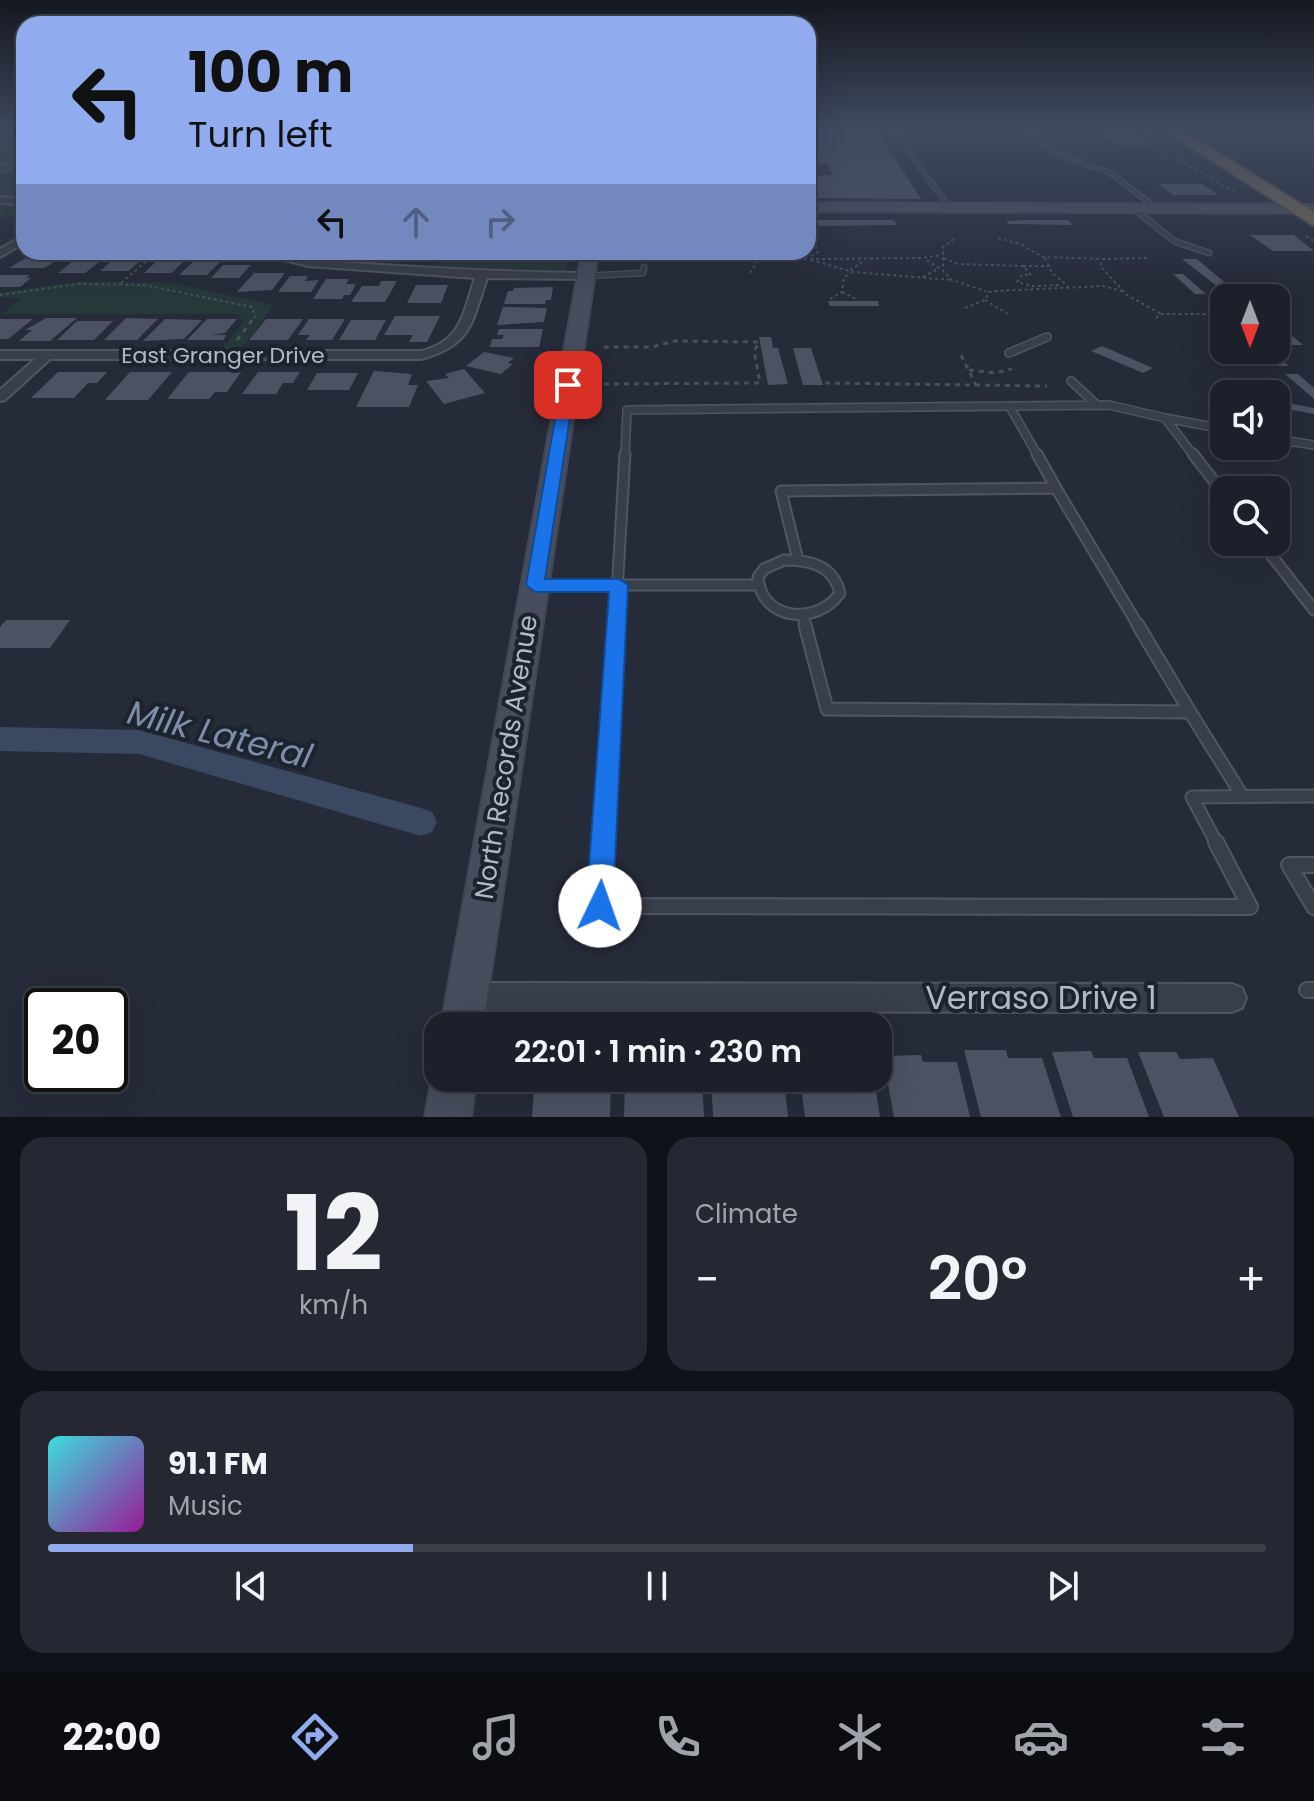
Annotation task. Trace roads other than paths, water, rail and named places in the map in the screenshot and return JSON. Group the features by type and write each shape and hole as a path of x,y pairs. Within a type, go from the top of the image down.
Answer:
{"highway":[{"path":"1261,179 1306,204 1314,220"}],"street":[{"path":"977,207 1253,201 1306,204"},
{"path":"816,207 1136,210 1306,204"},
{"path":"295,260 482,275 588,264"},
{"name":"North Records Avenue","path":"464,1012 588,264"},
{"name":"East Granger Drive","path":"0,355 421,355 445,350 460,339 482,275"},
{"path":"0,397 47,355"},
{"name":"Verraso Drive 1","path":"467,997 1232,998"},
{"path":"448,1117 452,1092"}],"lane":[{"path":"929,179 949,207"},
{"path":"1118,179 1149,202"},
{"path":"1136,210 1174,241 1209,253"},
{"path":"588,264 631,275 643,273 644,267"},
{"path":"1009,353 1047,337"},
{"path":"1071,381 1097,405"},
{"path":"1210,426 1109,405 627,410 600,906 1250,907 1192,797 1314,796"},
{"path":"1010,407 1243,797"},
{"path":"1165,418 1210,476"},
{"path":"1290,441 1314,445"},
{"path":"798,560 781,491 1056,488"},
{"path":"1272,556 1314,610"},
{"path":"784,560 798,560 824,567 833,575 840,593 829,610 803,616 777,610 766,603 757,585 764,569 784,560"},
{"path":"535,585 757,585"},
{"path":"803,616 827,709 1190,712"},
{"path":"1314,865 1289,865 1314,907"}],"waterway":[{"name":"Milk Lateral","path":"0,739 139,742 421,822"}]}
